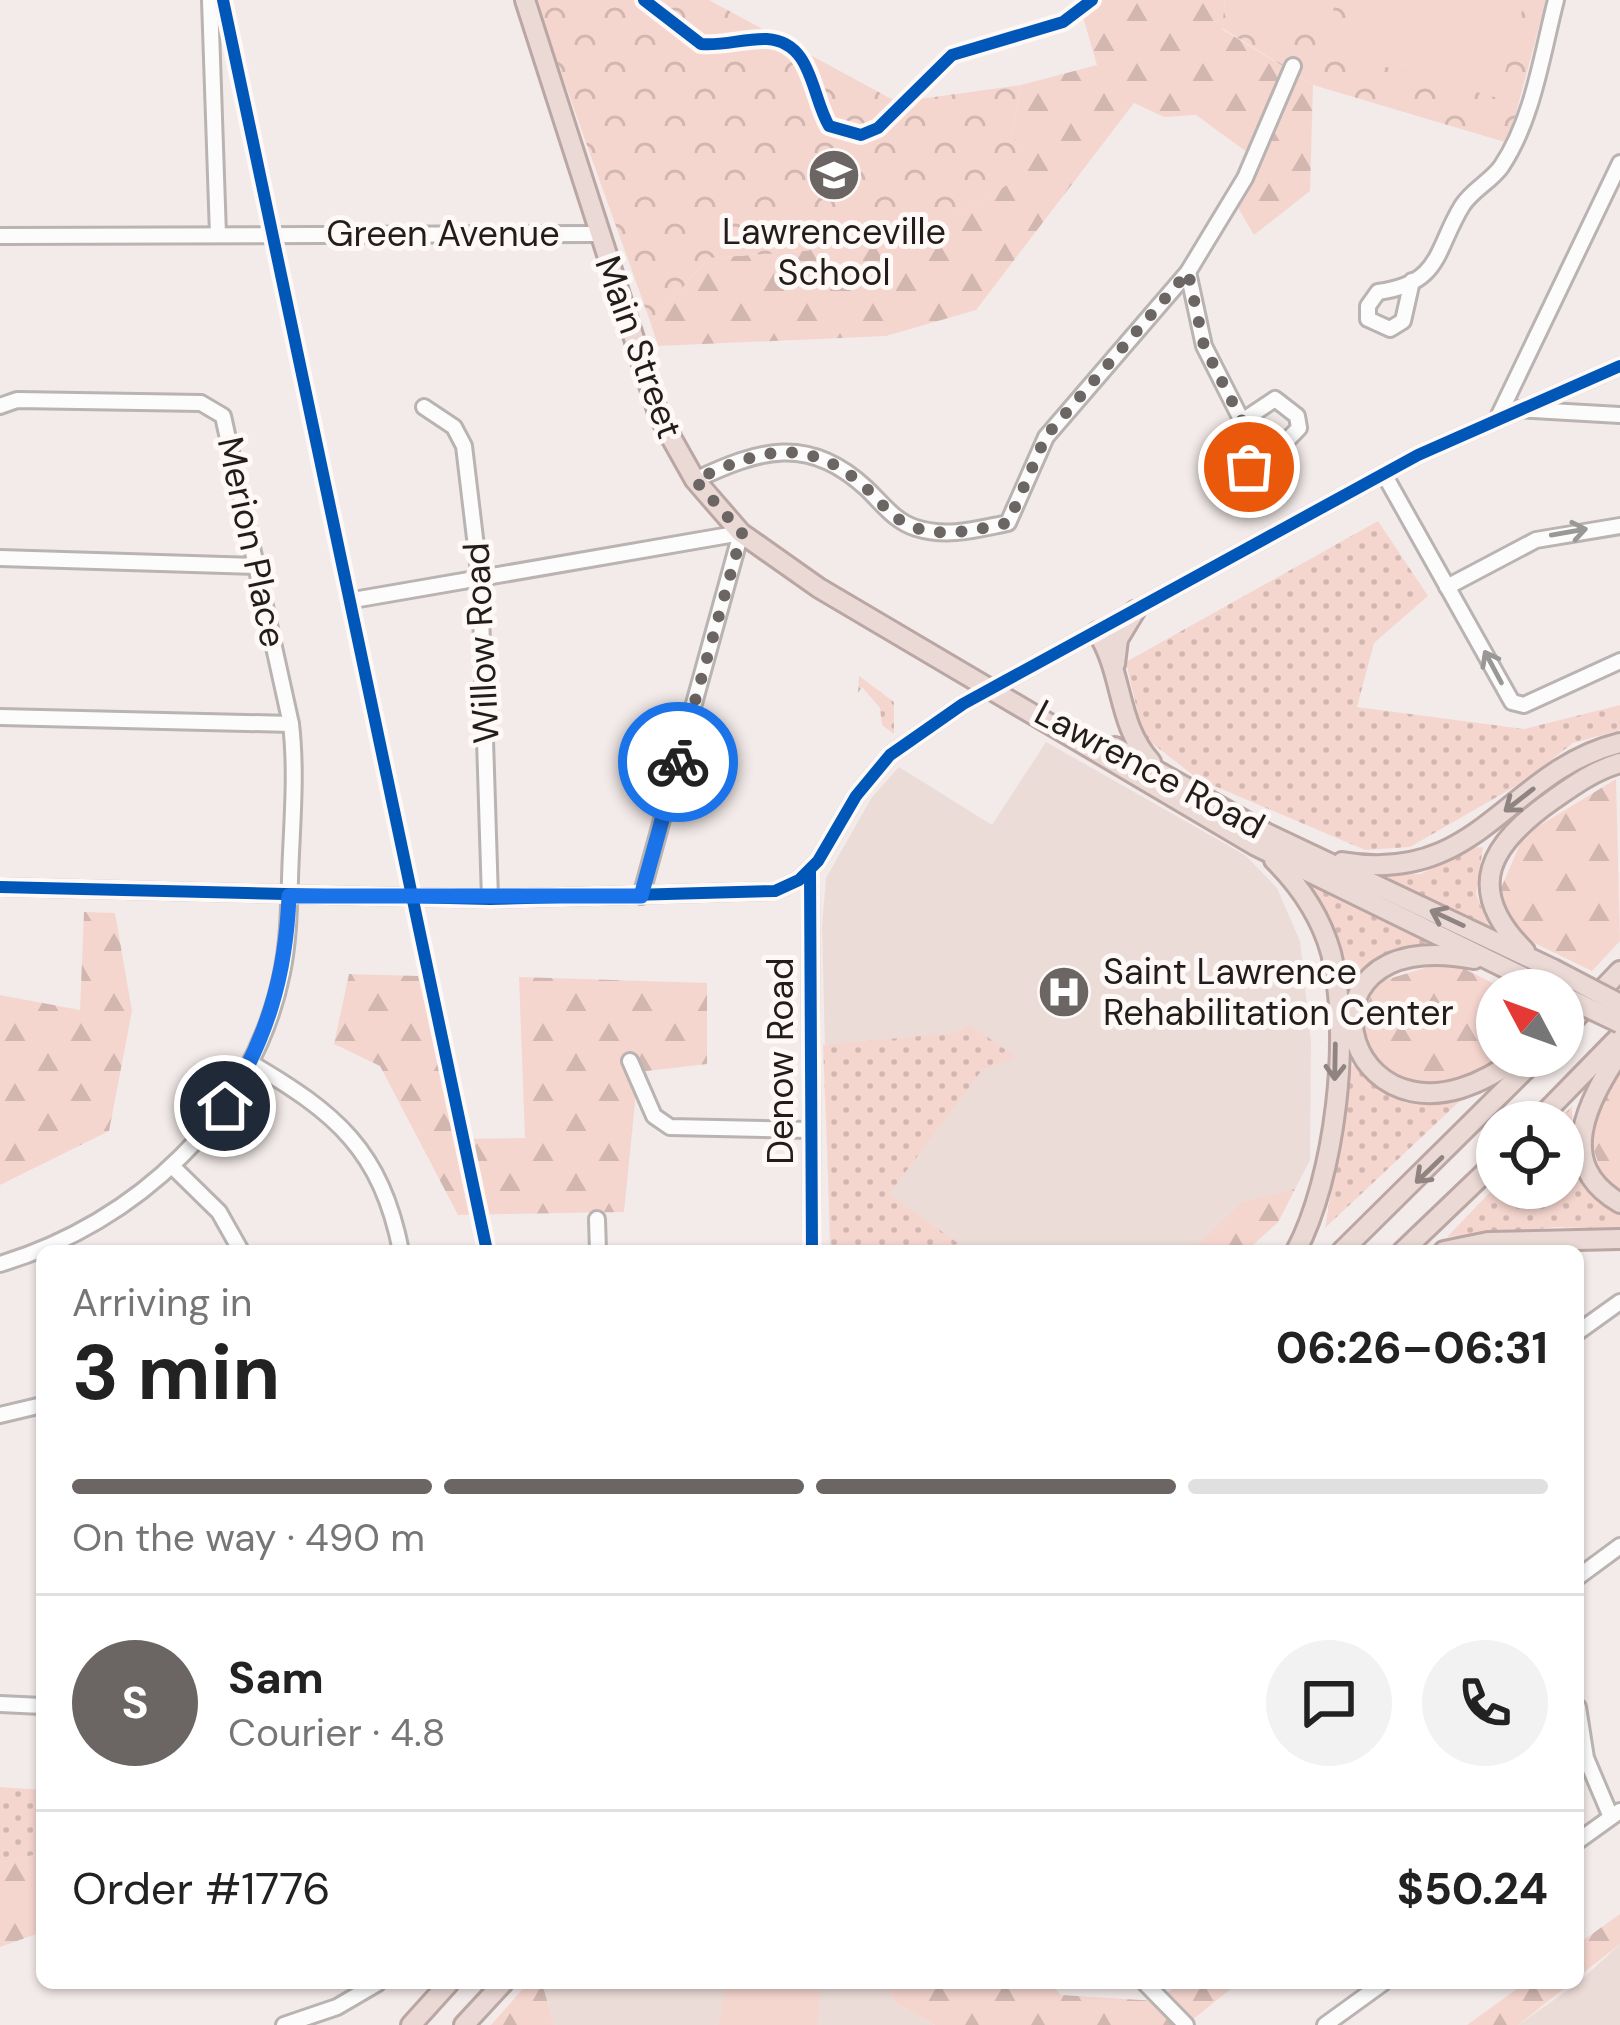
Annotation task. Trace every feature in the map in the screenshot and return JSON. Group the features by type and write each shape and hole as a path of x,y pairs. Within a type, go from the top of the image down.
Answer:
{"highway":[{"name":"Main Street","path":"525,0 659,416 695,480 742,533 820,588 992,687"},
{"path":"1136,611 1118,638 1115,664 1121,716 1158,770"},
{"path":"1097,632 1115,664"},
{"name":"Lawrence Road","path":"992,687 1158,770 1261,839 1532,958 1620,1004"},
{"name":"Lawrence Road","path":"992,687 1261,839 1508,969"},
{"path":"1261,839 1343,863 1384,867 1424,861 1478,835 1573,763 1620,743"},
{"path":"1532,958 1502,926 1491,901 1489,876 1497,851 1541,808 1620,763"},
{"path":"1261,839 1303,893 1324,931 1335,976 1331,1150 1316,1206 1298,1245"},
{"path":"1485,1077 1413,1093 1377,1077 1360,1056 1353,1030 1360,990 1395,958 1439,953 1502,966"},
{"path":"1584,1008 1620,971"},
{"path":"1584,1006 1591,1001"},
{"path":"1584,1006 1620,1023"},
{"path":"1557,1101 1620,1036"},
{"path":"1620,1052 1589,1100 1580,1139 1592,1177 1620,1203"},
{"path":"1348,1245 1518,1077"},
{"path":"1409,1245 1476,1181"},
{"path":"1473,1245 1620,1239"},
{"path":"411,2025 444,1989"},
{"path":"464,2025 497,1989"}],"street":[{"path":"210,0 218,235"},
{"path":"1412,281 1444,253 1467,198 1500,169 1532,96 1556,0"},
{"path":"695,480 748,454 777,451 822,458 914,527 951,534 1008,523 1046,436 1188,272 1245,178 1293,66"},
{"path":"1499,415 1620,163"},
{"name":"Green Avenue","path":"0,236 598,235"},
{"path":"1188,272 1204,346 1242,421 1231,453 1259,469 1299,428 1297,416 1275,399 1242,421"},
{"path":"0,887 490,898 762,893 788,887 810,872 856,796 890,754 992,687 1499,415 1620,366"},
{"name":"Merion Place","path":"0,406 17,400 201,403 218,410 227,423 291,724 289,896 282,972 251,1063 225,1106 172,1166 67,1245"},
{"name":"Willow Road","path":"424,407 454,428 464,446 480,580 490,898"},
{"path":"1515,409 1620,415"},
{"path":"1384,474 1512,702 1525,705 1620,661"},
{"path":"1447,587 1536,540 1620,526"},
{"path":"359,599 742,533 641,896"},
{"path":"0,558 257,566"},
{"path":"0,717 291,724"},
{"name":"Denow Road","path":"810,872 812,1245"},
{"path":"630,1061 654,1116 670,1127 810,1130"},
{"path":"251,1063 310,1098 356,1142 381,1183 399,1245"},
{"path":"172,1166 219,1212 238,1245"},
{"path":"597,1220 598,1245"},
{"name":"Merion Place","path":"0,1264 36,1254"},
{"path":"1584,1328 1620,1302"},
{"path":"0,1415 36,1406"},
{"path":"1584,1572 1620,1546"},
{"path":"0,1704 36,1706"},
{"path":"1584,1745 1616,1814 1584,1837"},
{"path":"284,2025 337,2007 368,1989"},
{"path":"1151,1989 1186,2025"},
{"path":"1325,2025 1375,1989"}],"shaded area":[{"name":"Saint Lawrence Rehabilitation Center","path":"1046,742 1245,855 1277,888 1300,941 1311,1042 1310,1160 1278,1222 1253,1245 830,1245 822,926 826,878 872,797 899,767 992,825"},
{"path":"1620,1944 1620,2025 1518,2025 1569,1989 1584,1989 1584,1977"},
{"path":"544,1989 889,1989 895,2003 935,2025 554,2025"}],"green space":[{"path":"535,0 709,0 897,102 1021,85 1012,134 1027,170 990,196 914,230 836,247 708,258 651,324"},
{"path":"1078,0 1225,0 1222,29 1313,85 1310,191 1254,235 1237,206 1255,158 1196,115 1164,117 1134,103 976,310 886,336 658,346 651,324 708,258 835,247 914,230 989,196 1026,170 1012,134 1021,85 1097,65"},
{"path":"1225,0 1546,0 1508,143 1313,85 1222,28"},
{"path":"1259,0 1336,0 1326,37 1254,17"},
{"path":"1358,0 1525,0 1498,98 1343,55"},
{"path":"1378,521 1428,596 1374,643 1357,707 1524,729 1620,705 1620,730 1573,743 1521,783 1410,847 1365,850 1198,779 1143,736 1126,662"},
{"path":"859,676 894,702 894,734 882,725 880,708 862,687 858,693"},
{"path":"1616,779 1620,941 1592,971 1526,939 1498,895 1524,835"},
{"path":"1483,847 1476,894 1491,932 1372,875 1421,874 1467,848"},
{"path":"1306,883 1433,942 1378,959 1359,975 1342,1003 1330,932"},
{"path":"84,912 115,913 132,1011 109,1131 0,1185 0,995 80,1010"},
{"path":"1440,957 1476,975 1476,1075 1428,1089 1368,1059 1358,1023 1378,982 1432,966"},
{"path":"349,974 418,976 458,1139 525,1138 519,977 707,983 707,1064 638,1072 624,1212 458,1215 380,1066 334,1044"},
{"path":"970,1025 1016,1057 982,1070 889,1194 961,1245 831,1245 823,1045 955,1033"},
{"path":"1352,1065 1406,1103 1461,1100 1325,1228"},
{"path":"1620,1067 1620,1189 1603,1178 1588,1132"},
{"path":"1584,1184 1591,1194 1620,1210 1620,1229 1557,1227 1447,1237 1476,1207 1584,1209"},
{"path":"1295,1189 1278,1222 1253,1245 1197,1245 1242,1202"},
{"path":"0,1787 36,1790 36,1854 0,1863"},
{"path":"36,1854 36,1934 0,1947 0,1863"},
{"path":"1620,1914 1620,1944 1584,1972 1584,1940"},
{"path":"523,1989 544,1989 554,2025 491,2025"},
{"path":"724,1989 820,1989 817,2025 719,2025"},
{"path":"889,1989 1056,1989 1061,1995 1157,2001 1172,1989 1231,1989 1186,2025 935,2025 895,2003"},
{"path":"1517,1989 1563,1989 1518,2025 1467,2025"}],"cycle path":[{"path":"223,0 486,1245"},
{"path":"644,0 701,44 782,42 802,60 829,126 861,135 878,128 952,55 1063,22 1092,0"},
{"path":"0,887 490,899 775,891 799,880 818,861 856,796 890,755 963,704 1418,455 1620,366"},
{"path":"810,871 812,1245"}],"way so far":[{"path":"678,762 742,533 695,480 748,454 777,451 822,458 914,527 951,534 1008,523 1046,436 1188,272 1204,346 1242,421 1231,453 1249,467"}],"place":[{"name":"Lawrenceville School","path":"834,175"},
{"name":"Saint Lawrence Rehabilitation Center","path":"1064,992"}],"route":[{"path":"225,1106 251,1063 275,1001 287,941 289,896 641,896 678,762"}]}
